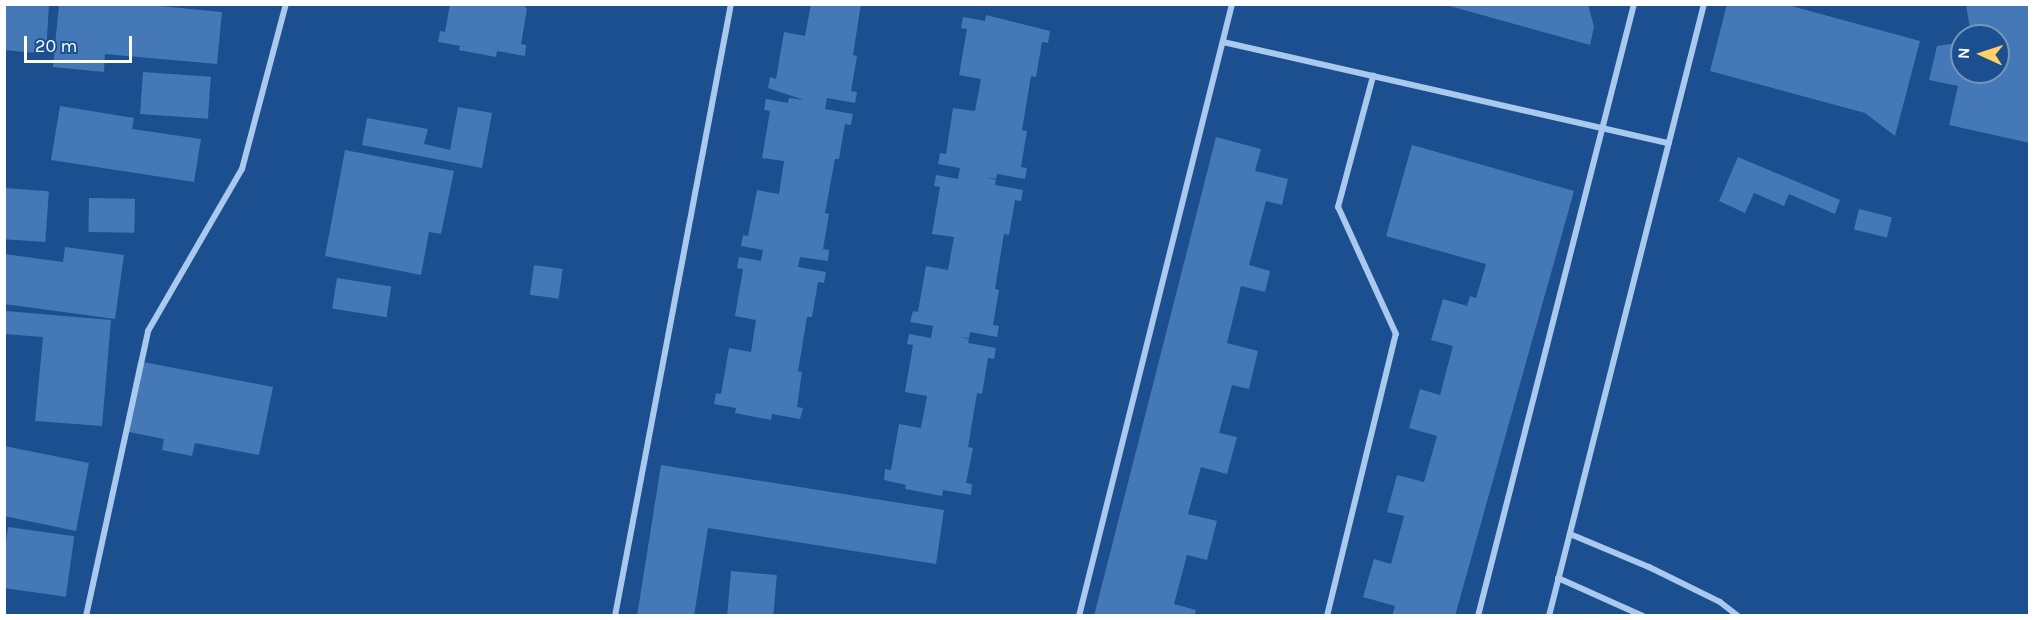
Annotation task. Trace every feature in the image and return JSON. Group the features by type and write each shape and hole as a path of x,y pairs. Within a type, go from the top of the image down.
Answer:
{"street":[{"path":"86,615 148,331 242,170 286,4"},
{"path":"615,615 731,4"},
{"path":"1079,615 1232,4"},
{"path":"1478,615 1634,4"},
{"path":"1549,615 1704,4"},
{"path":"1223,42 1669,143"},
{"path":"1327,615 1396,334 1338,207 1373,76"},
{"path":"1570,534 1669,577 1738,615"},
{"path":"1558,578 1643,615"}],"building":[{"path":"4,4 49,4 46,54 4,50"},
{"path":"59,4 139,4 222,12 217,64 105,54 104,72 53,67"},
{"path":"450,4 523,4 527,9 521,44 526,45 525,56 497,51 496,57 459,50 460,46 438,42 440,31 445,32"},
{"path":"811,4 861,4 853,55 857,56 851,91 857,92 855,103 827,98 825,109 853,114 851,125 845,124 839,159 835,159 825,213 829,214 823,249 829,250 828,261 800,257 798,267 826,272 824,283 818,282 812,317 807,317 798,371 802,372 797,407 803,408 800,419 772,414 771,420 735,413 736,408 714,404 716,393 721,394 729,348 751,352 756,320 735,316 743,269 737,268 739,257 761,261 763,250 741,246 743,235 748,236 757,190 779,194 784,161 762,158 770,111 764,110 766,99 788,103 789,98 804,100 768,88 770,77 776,79 784,32 805,36"},
{"path":"1588,4 1594,27 1590,45 1446,5"},
{"path":"1727,4 1784,4 1920,41 1895,136 1865,113 1710,71"},
{"path":"1966,4 2030,4 2030,143 1949,125 1958,86 1929,80 1937,46 1950,44 1950,84 2010,84 2010,24 1969,24"},
{"path":"986,15 1050,31 1048,43 1042,42 1036,77 1031,76 1022,130 1027,131 1021,167 1027,168 1025,179 997,174 996,179 986,177 996,180 995,185 1023,190 1021,201 1015,200 1009,235 1004,234 995,289 999,290 993,325 999,326 997,337 970,332 969,338 958,337 969,339 968,343 996,348 994,359 988,358 982,394 977,393 968,447 973,448 966,483 972,484 971,495 943,490 942,496 905,489 906,485 884,480 885,469 891,470 899,424 921,428 927,396 905,392 913,345 907,344 909,334 931,338 933,326 910,322 913,311 918,312 926,266 948,270 954,237 932,234 940,187 934,186 936,175 958,179 960,168 938,164 940,153 946,154 953,108 975,111 981,79 959,75 967,29 961,28 963,17 985,21"},
{"path":"143,72 211,77 208,119 140,114"},
{"path":"60,106 134,118 132,129 201,139 194,182 51,160"},
{"path":"458,107 492,113 482,168 362,145 367,118 428,129 424,144 450,150"},
{"path":"1216,137 1261,149 1255,171 1288,179 1282,205 1266,201 1249,265 1270,271 1265,292 1241,286 1227,343 1258,351 1249,389 1232,385 1219,433 1237,437 1227,474 1201,467 1188,514 1217,521 1207,560 1187,555 1174,604 1196,610 1194,616 1094,616"},
{"path":"1412,145 1574,191 1455,616 1392,616 1395,606 1363,597 1374,559 1391,564 1404,516 1387,512 1397,475 1424,482 1437,436 1409,428 1420,389 1440,395 1453,346 1431,340 1443,299 1467,306 1470,296 1476,298 1486,264 1386,236"},
{"path":"345,150 454,171 441,234 429,232 421,275 325,256"},
{"path":"1738,157 1840,200 1835,214 1789,194 1784,206 1754,193 1745,213 1719,201"},
{"path":"4,188 49,191 45,242 4,239"},
{"path":"89,198 135,199 134,233 88,232"},
{"path":"1859,209 1892,217 1887,238 1854,229"},
{"path":"65,247 124,255 115,319 4,304 4,254 63,262"},
{"path":"534,265 563,269 559,299 530,295"},
{"path":"337,278 391,287 386,317 332,309"},
{"path":"6,311 111,320 102,426 35,421 43,337 4,334"},
{"path":"138,361 273,387 259,455 195,443 192,456 162,450 164,439 124,431"},
{"path":"4,446 89,463 76,531 4,516"},
{"path":"661,465 944,510 936,564 708,528 694,616 637,616"},
{"path":"8,527 74,536 66,597 4,588 4,555"},
{"path":"731,571 777,575 773,616 727,616"}]}
